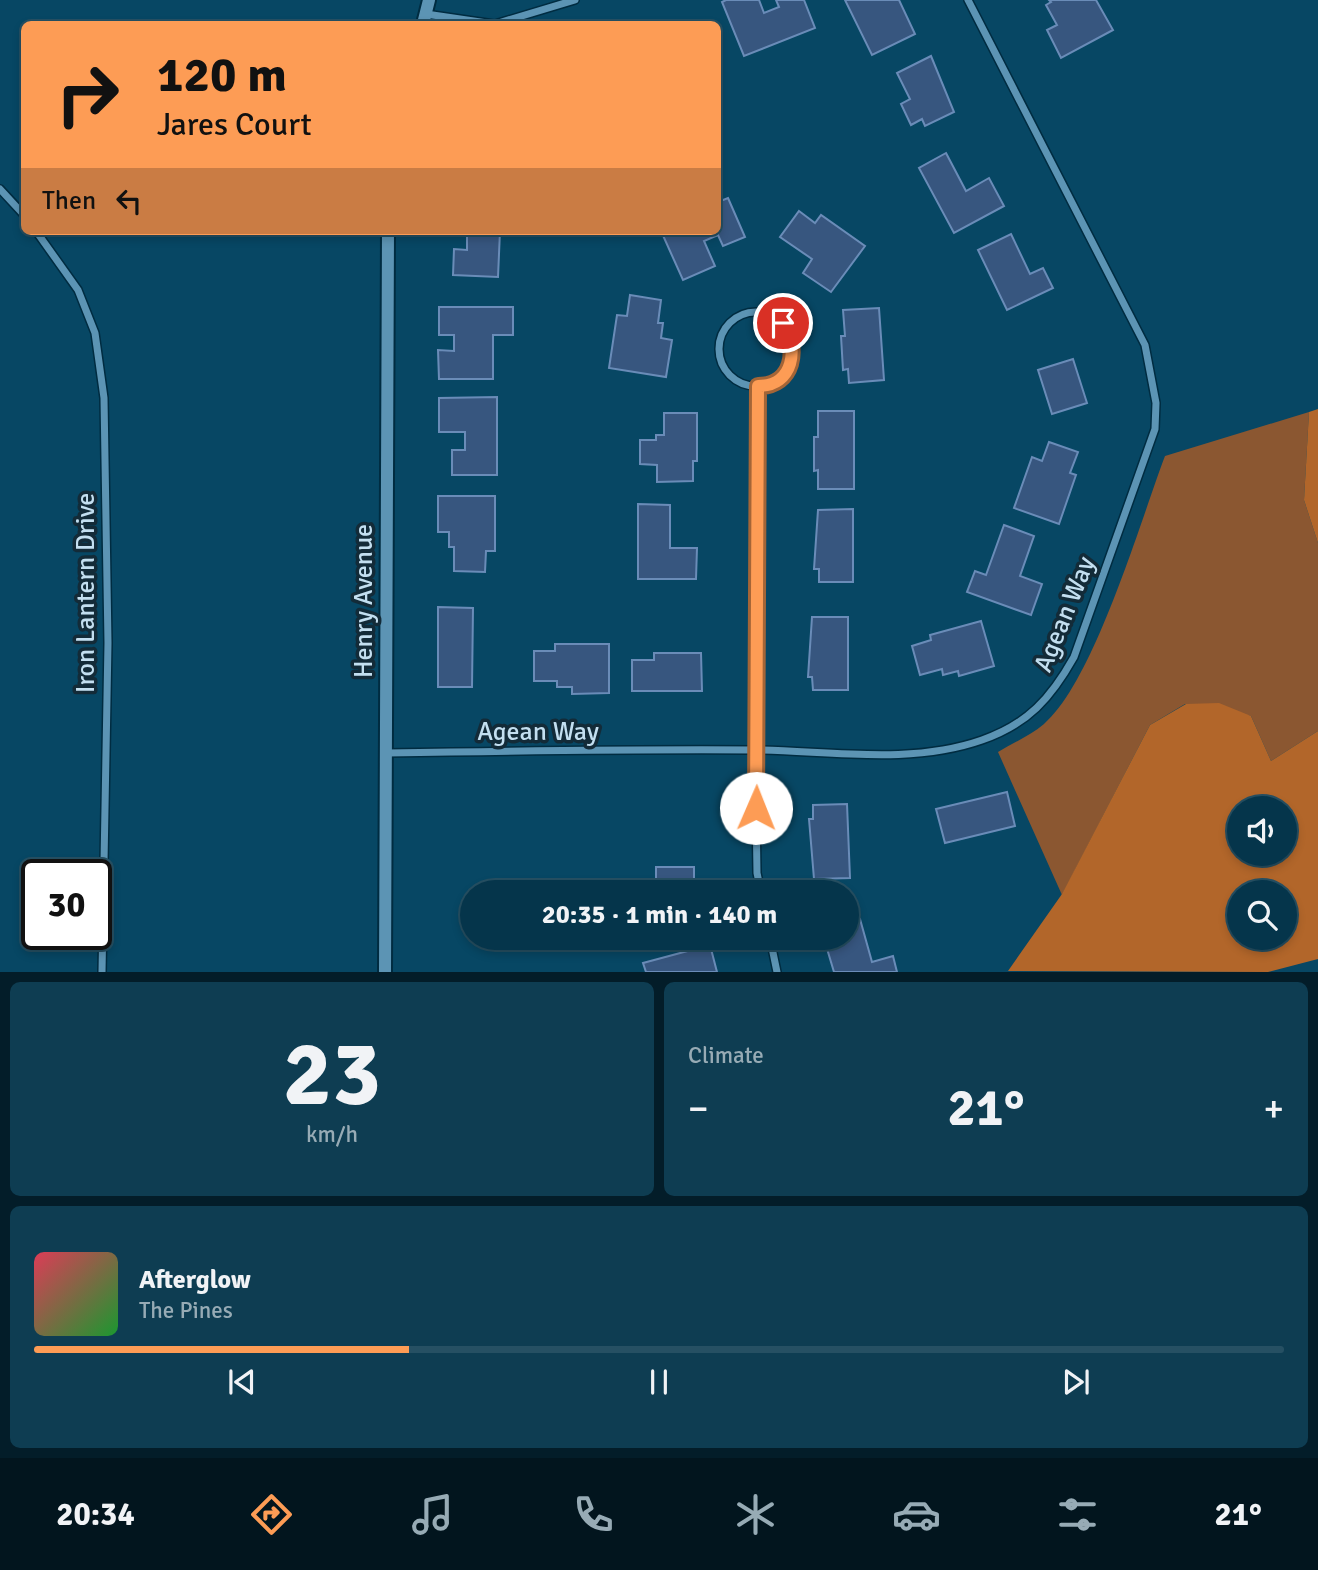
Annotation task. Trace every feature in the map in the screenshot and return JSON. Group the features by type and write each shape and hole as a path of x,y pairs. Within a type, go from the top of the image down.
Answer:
{"street":[{"path":"429,0 425,19 453,21"},
{"path":"505,21 575,0"},
{"name":"Agean Way","path":"384,753 756,750 883,754 944,750 982,740 1037,710 1055,690 1074,657 1154,429 1156,403 1145,345 968,0"},
{"path":"0,189 21,212"},
{"name":"Iron Lantern Drive","path":"39,235 78,290 95,333 104,398 108,643 102,971"},
{"name":"Henry Avenue","path":"385,971 388,235"},
{"path":"760,312 783,323 790,334 794,349 789,369 780,379 766,386 758,386 745,385 733,379 723,366 719,354 720,338 727,327 747,313 760,312"},
{"path":"758,386 756,750 758,880"},
{"path":"773,950 777,971"}],"shaded area":[{"path":"1318,409 1318,543 1304,500 1309,412"},
{"path":"1309,412 1304,500 1318,543 1318,731 1271,761 1251,716 1185,704 1150,725 1062,895 998,752 1044,724 1063,703 1080,673 1114,599 1165,456"},
{"path":"1219,703 1251,716 1271,761 1318,731 1318,959 1268,972 1008,971 1062,894 1150,725 1186,704"}],"building":[{"path":"759,0 764,13 779,7 776,0 804,0 815,28 744,56 722,2"},
{"path":"845,0 899,0 915,34 872,55"},
{"path":"1049,0 1096,0 1113,30 1061,58 1047,30 1057,25 1046,5 1051,2"},
{"path":"931,56 954,112 925,126 922,119 911,125 901,104 910,99 897,73"},
{"path":"946,153 966,191 989,178 1004,206 954,233 919,168"},
{"path":"728,198 745,237 723,246 718,235 721,235 721,201"},
{"path":"799,211 815,223 821,215 865,246 831,292 803,273 812,259 780,237"},
{"path":"1011,234 1030,274 1043,268 1053,288 1007,310 978,250"},
{"path":"467,235 500,235 498,277 453,275 454,249 467,250"},
{"path":"663,235 718,235 704,241 715,266 683,280"},
{"path":"630,295 661,300 658,323 663,323 661,338 672,340 666,377 609,368 617,315 627,316"},
{"path":"439,307 513,307 513,335 493,335 493,379 439,379 438,350 454,351 454,335 439,335"},
{"path":"879,308 884,380 849,383 848,369 843,370 843,310"},
{"path":"1073,359 1087,403 1052,414 1038,370"},
{"path":"497,397 497,475 452,475 452,450 465,450 465,432 439,432 439,398"},
{"path":"818,411 854,411 854,489 818,489 818,470 814,471 814,437 818,437"},
{"path":"664,413 697,413 697,461 693,461 693,481 657,482 657,465 640,464 640,440 656,440 656,435 664,435"},
{"path":"1049,442 1078,452 1070,473 1076,475 1059,524 1014,508 1032,457 1042,461"},
{"path":"438,496 495,496 495,551 486,551 485,572 454,571 454,547 449,547 449,532 438,532"},
{"path":"638,504 670,505 670,548 697,548 696,579 638,579"},
{"path":"853,509 853,582 819,582 819,569 814,569 818,510"},
{"path":"1004,525 1034,536 1020,576 1042,584 1031,615 967,592 975,571 986,575"},
{"path":"438,607 473,608 472,687 438,687"},
{"path":"812,617 848,617 848,690 813,690 812,677 808,677"},
{"path":"981,621 994,666 959,676 958,671 943,675 942,669 920,675 912,646 931,640 930,635"},
{"path":"555,644 609,644 609,693 572,694 572,687 557,687 557,681 534,681 534,651 555,651"},
{"path":"654,653 701,653 702,691 632,691 632,660 654,660"},
{"path":"1007,792 1015,826 945,843 936,809"},
{"path":"847,804 850,878 814,879 809,819 813,819 813,805"},
{"path":"656,867 694,867 694,880 656,880"},
{"path":"859,919 872,962 893,956 897,972 834,972 827,950 859,950"},
{"path":"691,950 711,950 717,972 646,972 643,963"}],"route":[{"path":"756,808 758,386 766,386 780,379 792,362 794,349 790,334 783,323"}]}
